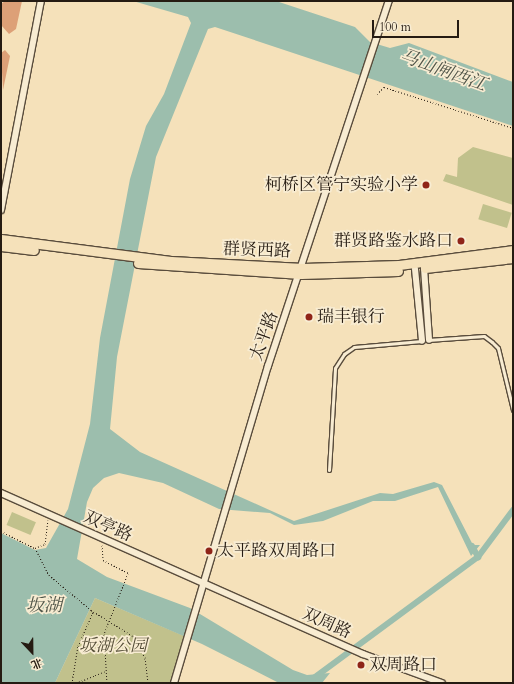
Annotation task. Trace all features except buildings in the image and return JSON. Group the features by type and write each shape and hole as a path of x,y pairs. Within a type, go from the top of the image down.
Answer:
{"main road":[{"name":"群贤西路","path":"1,239 113,257"},
{"name":"群贤西路","path":"1,246 138,260 302,271 420,269 513,258"},
{"name":"群贤西路","path":"302,271 399,265 513,250"}],"street":[{"path":"1,210 41,1"},
{"name":"太平路","path":"174,683 268,366 302,271 359,91 390,1"},
{"path":"420,269 429,340"},
{"path":"420,269 422,341"},
{"name":"双亭路","path":"1,493 204,583"},
{"name":"双周路","path":"204,583 363,654 430,681 442,683"}],"lane":[{"path":"329,470 335,368 344,354 354,347 484,336 498,348 513,410"}],"path":[{"path":"377,94 384,87 513,128"},
{"path":"35,548 44,544 48,515"},
{"path":"1,531 35,548 49,575 91,610 133,636 145,658 148,683"},
{"path":"105,540 101,549 103,560 128,573 107,621 105,671 107,683"},
{"path":"72,683 78,646 94,612"},
{"path":"76,683 105,671"}],"green space":[{"path":"473,147 513,158 513,205 443,181 446,174 457,177 458,158"},
{"path":"483,204 512,213 507,228 478,219"},
{"path":"12,512 36,522 30,535 7,525"},
{"name":"坂湖公园","path":"95,598 184,636 171,683 55,683"}],"water":[{"path":"133,1 276,1 355,27 370,42 390,48 409,43 513,82 513,126 215,27 208,29 156,157 117,357 110,429 140,452 294,521 380,493 393,494 434,482 442,485 473,545 480,545 471,556 438,487 395,501 373,501 323,521 294,525 270,513 219,509 163,483 119,473 104,478 93,488 87,502 77,559 107,577 190,608 293,670 307,675 330,673 322,683 279,683 202,644 95,598 55,683 1,683 1,533 35,550 46,548 68,509 90,424 100,338 130,179 146,126 164,94 191,23 188,17"}],"waterway":[{"path":"307,683 478,557 513,510"},
{"path":"472,546 478,557"}],"place":[{"name":"柯桥区管宁实验小学","path":"426,185"},
{"name":"群贤路鉴水路口","path":"461,241"},
{"name":"瑞丰银行","path":"309,317"},
{"name":"太平路双周路口","path":"209,551"},
{"name":"双周路口","path":"361,665"}],"water label":[{"name":"马山闸西江","path":"443,71"},
{"name":"坂湖","path":"44,606"}]}
